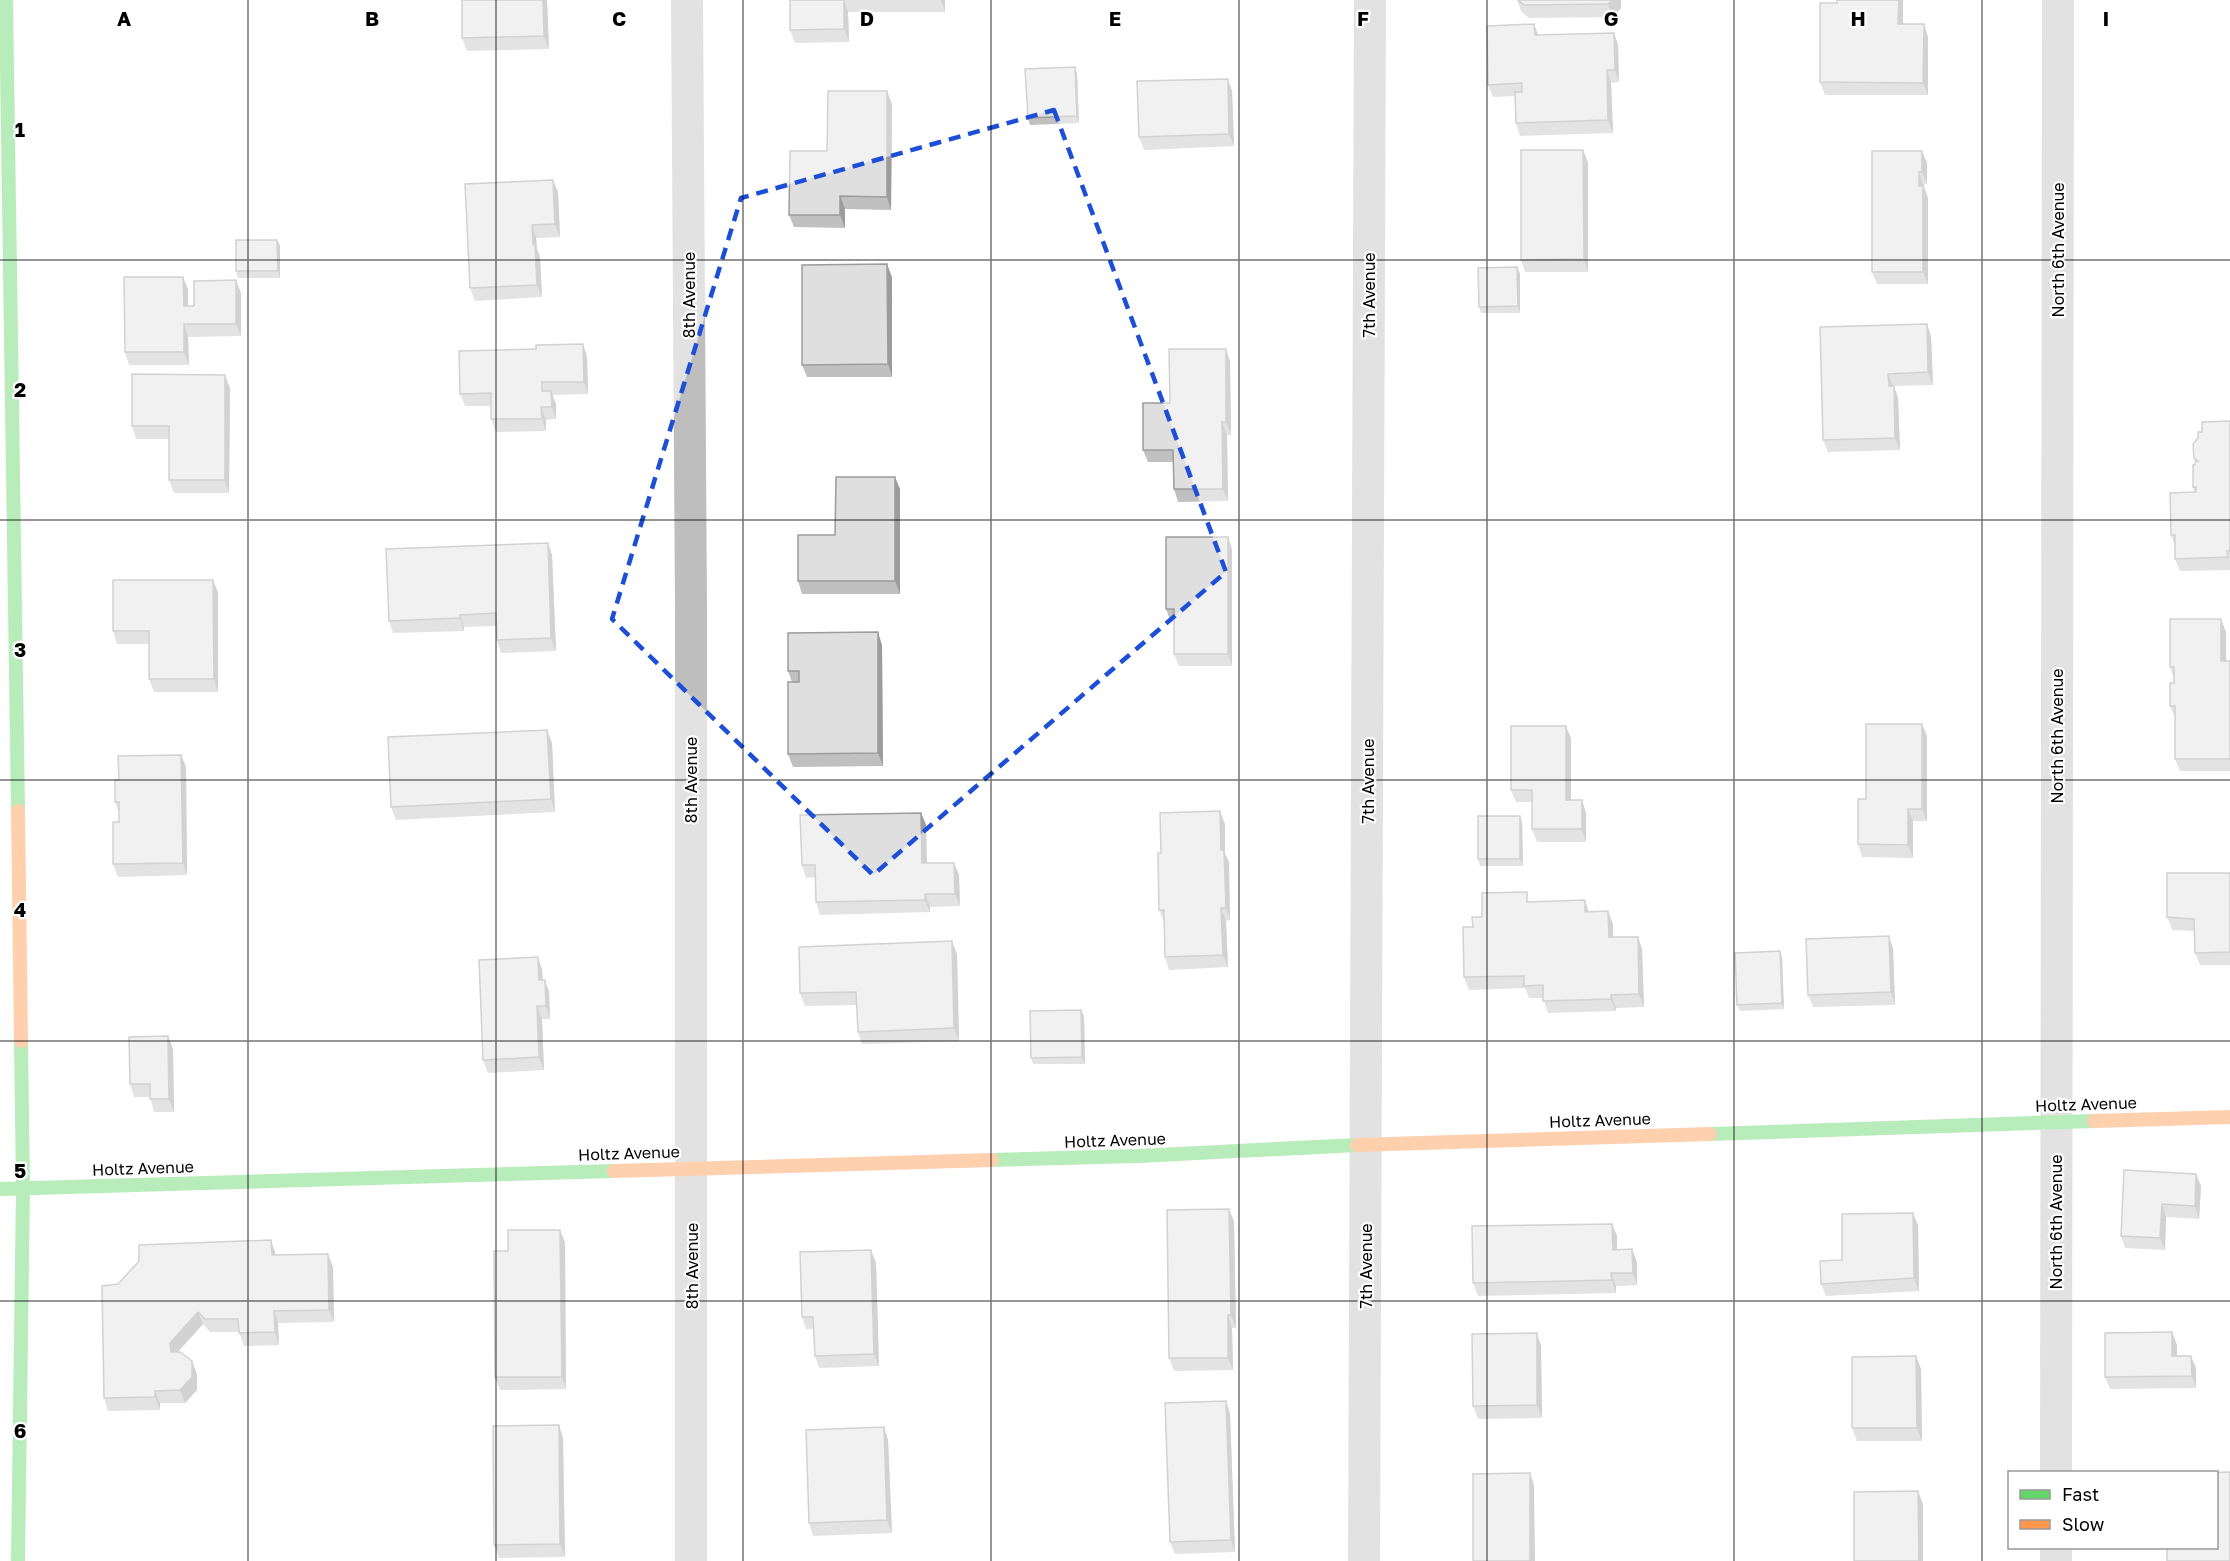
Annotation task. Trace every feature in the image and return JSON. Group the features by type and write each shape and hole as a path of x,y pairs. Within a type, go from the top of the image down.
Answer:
{"street":[{"path":"6,0 23,1188 18,1561"},
{"name":"8th Avenue","path":"687,0 693,1168 691,1561"},
{"name":"7th Avenue","path":"1364,1561 1370,0"},
{"name":"North 6th Avenue","path":"2056,1471 2058,0"},
{"name":"Holtz Avenue","path":"0,1189 1138,1156 1366,1145 2230,1117"}],"highlighted area":[{"path":"1054,110 1226,572 873,875 612,619 741,198"}],"building":[{"path":"462,0 543,0 544,36 462,38"},
{"path":"790,0 844,0 844,29 790,30"},
{"path":"1518,0 1612,0 1608,4 1524,5"},
{"path":"1837,0 1899,0 1898,24 1924,24 1923,83 1820,82 1820,3 1837,3"},
{"path":"1534,24 1535,35 1614,33 1615,70 1607,70 1608,120 1516,123 1515,92 1522,92 1522,83 1488,85 1487,26"},
{"path":"1075,67 1077,116 1028,118 1025,69"},
{"path":"1228,79 1229,134 1139,137 1137,81"},
{"path":"828,91 887,91 887,197 840,196 840,215 789,215 790,151 827,151"},
{"path":"1521,150 1583,150 1584,259 1521,260"},
{"path":"1872,151 1922,151 1919,186 1923,186 1923,272 1872,272"},
{"path":"553,180 555,224 532,225 537,285 470,288 465,184"},
{"path":"236,240 277,240 278,271 236,271"},
{"path":"887,264 888,364 802,365 802,265"},
{"path":"1517,267 1518,306 1479,307 1478,268"},
{"path":"124,277 183,277 184,306 194,306 194,281 236,280 236,324 184,324 184,352 125,352"},
{"path":"1927,324 1928,372 1888,374 1889,386 1894,386 1895,438 1823,440 1820,327"},
{"path":"583,344 584,382 542,382 542,391 551,391 552,407 541,407 542,419 491,419 491,393 460,394 459,351 536,349 536,345"},
{"path":"1169,349 1226,349 1226,422 1222,422 1223,489 1174,489 1173,450 1143,450 1143,403 1170,403"},
{"path":"132,374 225,375 225,480 169,480 169,426 132,426"},
{"path":"2230,421 2230,551 2227,551 2228,557 2175,559 2175,535 2171,535 2170,493 2196,492 2196,487 2193,487 2193,465 2198,461 2194,458 2193,444 2198,438 2198,432 2202,432 2202,422"},
{"path":"836,477 895,477 895,581 798,581 798,535 835,535"},
{"path":"1166,537 1228,537 1228,654 1174,654 1174,609 1166,609"},
{"path":"548,543 551,638 497,640 496,613 460,615 460,618 389,621 386,549"},
{"path":"113,580 213,580 214,679 149,679 149,631 113,631"},
{"path":"2170,619 2221,619 2221,661 2230,661 2230,759 2175,759 2175,706 2170,706 2170,683 2174,683 2174,667 2170,667"},
{"path":"878,632 878,753 788,754 788,682 799,682 799,671 788,671 788,633"},
{"path":"1866,724 1922,724 1922,809 1908,809 1908,845 1858,844 1858,799 1866,799"},
{"path":"1511,726 1566,726 1566,800 1582,800 1582,829 1532,829 1532,790 1511,790"},
{"path":"547,730 551,799 391,807 388,737"},
{"path":"181,755 183,863 113,864 113,822 119,822 119,802 115,802 115,780 119,780 118,756"},
{"path":"1220,811 1226,908 1221,908 1223,955 1165,957 1164,910 1159,910 1160,813"},
{"path":"921,813 922,863 954,863 955,894 925,894 925,900 816,902 815,865 802,865 800,815"},
{"path":"1478,816 1520,816 1520,859 1478,859"},
{"path":"2167,873 2230,873 2230,952 2195,953 2194,919 2167,917"},
{"path":"1527,892 1527,902 1585,900 1585,912 1608,911 1609,937 1638,937 1639,994 1611,995 1611,999 1543,1001 1543,985 1524,986 1524,976 1464,977 1463,927 1473,927 1472,917 1482,917 1482,893"},
{"path":"1889,936 1891,992 1808,995 1806,939"},
{"path":"952,941 954,1028 858,1032 856,992 800,993 799,947"},
{"path":"1780,951 1782,1003 1737,1005 1735,953"},
{"path":"538,957 539,980 545,980 546,1006 537,1006 539,1057 483,1060 479,960"},
{"path":"1081,1010 1082,1057 1031,1058 1030,1011"},
{"path":"168,1036 169,1099 150,1099 150,1084 130,1084 129,1037"},
{"path":"2124,1170 2196,1174 2195,1206 2162,1204 2160,1238 2121,1236"},
{"path":"1229,1209 1231,1315 1228,1315 1228,1358 1169,1358 1167,1210"},
{"path":"1913,1213 1914,1278 1821,1284 1820,1261 1842,1260 1842,1214"},
{"path":"1612,1224 1613,1250 1632,1249 1633,1273 1611,1273 1612,1280 1473,1283 1472,1226"},
{"path":"508,1230 560,1230 562,1377 495,1377 494,1251 508,1251"},
{"path":"271,1240 272,1255 328,1254 329,1310 274,1311 275,1332 239,1333 238,1319 205,1319 198,1312 170,1343 171,1352 180,1352 192,1361 192,1377 180,1390 155,1391 155,1397 104,1398 102,1286 118,1284 139,1261 139,1245"},
{"path":"871,1250 874,1354 815,1356 813,1317 802,1317 800,1252"},
{"path":"2172,1332 2172,1356 2191,1356 2192,1376 2105,1377 2105,1333"},
{"path":"1537,1333 1537,1405 1473,1406 1472,1334"},
{"path":"1916,1356 1917,1428 1852,1428 1852,1357"},
{"path":"1226,1401 1231,1540 1170,1542 1165,1403"},
{"path":"559,1425 560,1544 494,1545 493,1426"},
{"path":"884,1427 887,1520 809,1523 806,1430"},
{"path":"2218,1472 2230,1472 2230,1561 2167,1561 2167,1549 2218,1549"},
{"path":"1530,1473 1530,1561 1473,1561 1473,1474"},
{"path":"1918,1491 1919,1561 1854,1561 1854,1492"}],"traffic: fast":[{"path":"6,0 18,811"},
{"path":"18,1561 23,1188 21,1041"},
{"path":"1710,1134 2094,1121"},
{"path":"992,1160 1138,1156 1357,1145"},
{"path":"0,1189 614,1171"}],"traffic: slow":[{"path":"18,811 21,1041"},
{"path":"2094,1121 2230,1117"},
{"path":"1357,1145 1710,1134"},
{"path":"614,1171 992,1160"}]}
